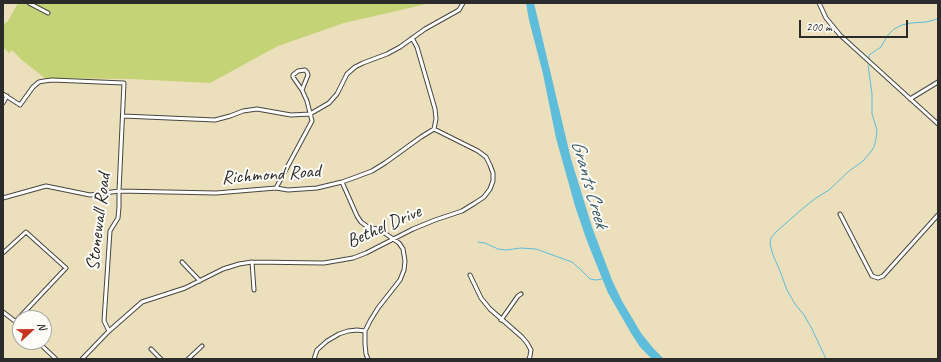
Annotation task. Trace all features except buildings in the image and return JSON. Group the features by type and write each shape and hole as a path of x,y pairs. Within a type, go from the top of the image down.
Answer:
{"street":[{"path":"29,3 48,13"},
{"path":"123,116 215,120 242,111 257,109 291,115 310,114 329,103 337,94 347,74 355,66 387,54 400,47 425,29 459,10 463,3"},
{"path":"819,3 826,18 840,35 938,124"},
{"path":"412,38 417,47 435,109 436,119 434,128"},
{"path":"276,188 311,126 312,121 307,101 302,90 293,77 293,74 298,71 305,70 308,75 302,90"},
{"name":"Stonewall Road","path":"7,96 20,105 33,87 46,80 124,82 119,191 120,207 118,218 110,232 104,321 108,331"},
{"path":"910,99 938,82"},
{"path":"3,94 7,96 3,103"},
{"name":"Richmond Road","path":"3,198 46,186 90,196 119,191 216,193 276,188 288,190 317,188 342,182 372,170 385,163 434,128"},
{"name":"Bethel Drive","path":"82,359 108,331 142,302 185,288 223,269 252,262 324,263 353,258 435,220 462,211 484,197 490,189 493,181 493,173 486,158 478,151 434,128"},
{"path":"342,182 361,222 368,227 377,229 399,243 403,249 405,261 404,270 400,280 378,308 365,331 366,354 368,359"},
{"path":"840,214 872,276 878,278 883,276 938,215"},
{"path":"3,253 26,232 66,268 26,310"},
{"path":"182,262 200,281"},
{"path":"252,262 254,290"},
{"path":"470,275 481,298 490,310 527,343 531,350 529,359"},
{"path":"501,320 521,294"},
{"path":"3,312 12,318"},
{"path":"314,359 317,350 327,341 339,334 348,331 365,331"},
{"path":"188,359 202,346"},
{"path":"151,349 160,359"},
{"path":"46,350 56,359"}],"green space":[{"path":"18,3 24,3 46,15 49,11 33,3 431,3 344,23 278,46 210,83 130,79 45,78 23,61 12,50 9,53 3,47 3,25 8,21"}],"water":[{"path":"526,3 534,3 571,159 592,227 612,280 622,301 641,333 664,359 652,359 640,347 608,293 587,241 575,206 556,138"}],"waterway":[{"path":"869,58 869,55 881,47 888,35 894,29 902,25 938,19"},
{"path":"826,359 812,329 787,290 770,244 771,238 776,232 802,209 829,190 849,171 863,161 874,147 877,130 872,114 872,94 868,65"},
{"path":"478,242 485,243 498,249 506,250 521,248 536,249 572,262 590,279 602,279"}],"water label":[{"name":"Grants Creek","path":"589,184"}]}
